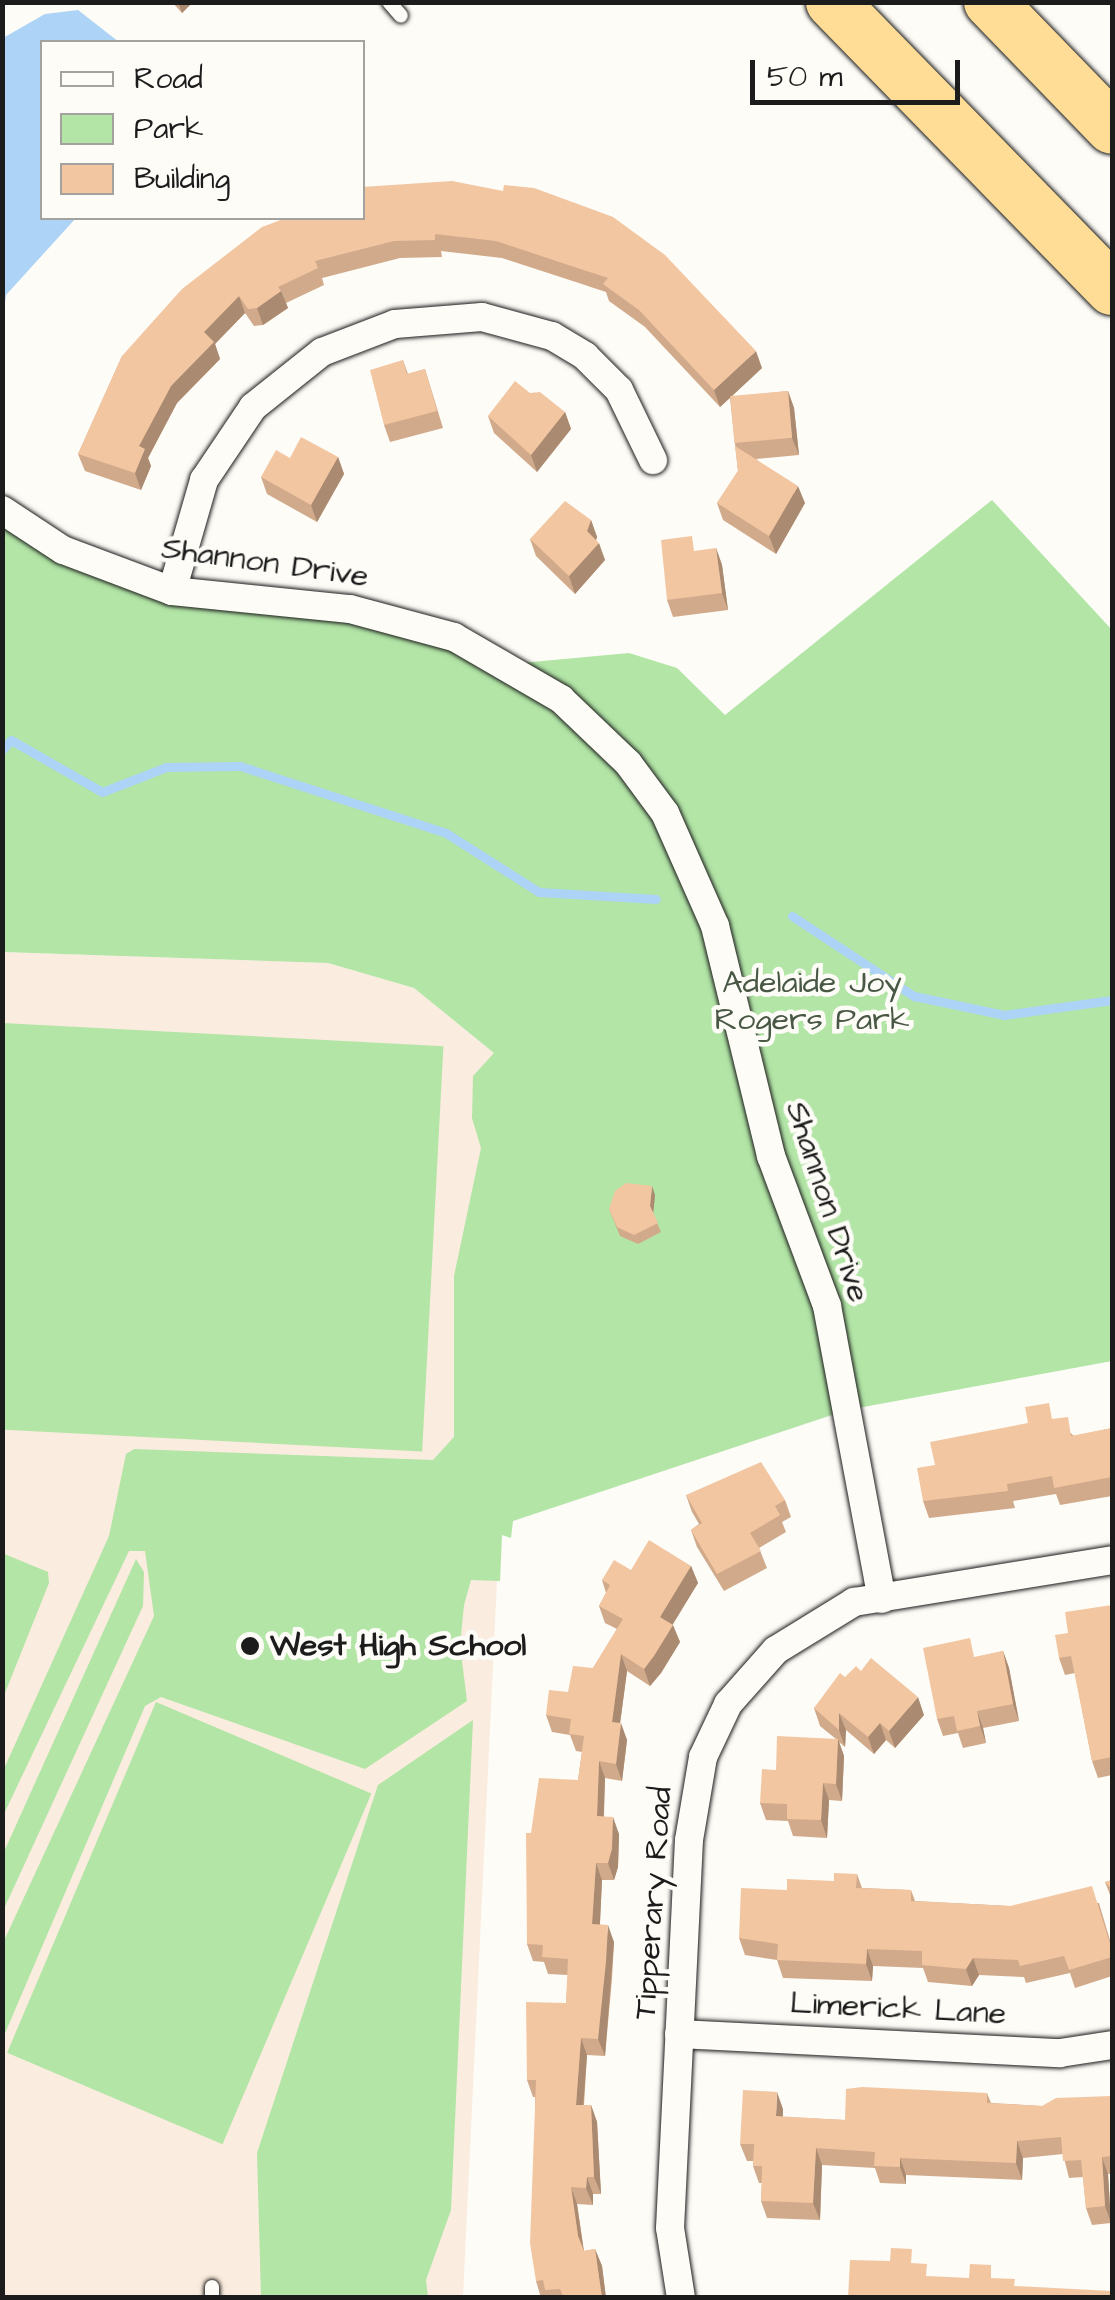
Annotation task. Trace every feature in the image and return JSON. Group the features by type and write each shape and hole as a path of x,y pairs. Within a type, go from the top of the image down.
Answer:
{"highway":[{"path":"832,2 1112,289"},
{"path":"990,2 1112,128"}],"street":[{"path":"172,591 204,480 253,407 322,352 394,324 482,316 552,336 586,356 619,390 653,460"},
{"name":"Shannon Drive","path":"2,510 63,550 172,591 350,609 454,637 561,699 628,764 664,813 715,926 770,1156 827,1306 882,1599"},
{"name":"Tipperary Road","path":"680,2298 670,2228 689,1840 712,1731 747,1678 776,1650 854,1602 1112,1560"},
{"name":"Limerick Lane","path":"680,2034 1060,2053 1112,2044"}],"lane":[{"path":"389,2 401,16"}],"shaded area":[{"name":"West High School","path":"3,952 328,963 414,988 521,1075 463,2297 3,2298"}],"green space":[{"name":"Adelaide Joy Rogers Park","path":"992,500 1112,630 1112,1361 847,1410 513,1521 511,1538 502,1535 500,1581 471,1580 464,1605 460,1645 467,1701 365,1769 161,1697 145,1706 3,2038 3,1943 154,1616 145,1551 129,1551 3,1816 3,1771 109,1536 126,1454 134,1449 433,1460 454,1437 454,1276 481,1148 472,1118 473,1076 494,1053 414,988 328,963 3,952 3,510 116,574 350,609 510,664 629,653 677,668 725,715"},
{"path":"2,1023 443,1046 422,1452 2,1430"},
{"path":"2,1553 48,1572 49,1583 3,1698"},
{"path":"136,1559 144,1572 143,1606 3,1911 3,1854"},
{"path":"156,1702 371,1793 223,2144 7,2053"},
{"path":"473,1720 451,2210 426,2280 428,2297 261,2297 257,2153 378,1785"}],"water":[{"path":"78,10 116,40 40,40 40,220 74,220 6,295 3,317 3,38 45,14"}],"building":[{"path":"452,181 503,191 504,185 534,188 613,217 665,255 756,351 714,390 639,310 603,284 608,278 496,241 435,234 435,240 394,241 315,261 318,268 278,287 281,291 257,308 248,309 239,296 204,332 214,342 171,386 139,446 145,449 135,473 78,454 122,356 182,289 262,227 281,220 365,220 365,187"},
{"path":"403,360 407,374 425,369 437,411 384,425 370,370"},
{"path":"515,381 530,393 540,392 565,412 531,455 488,416"},
{"path":"788,391 792,438 734,443 730,396"},
{"path":"301,437 338,457 311,505 261,477 276,450 290,458"},
{"path":"735,446 798,486 769,536 717,503 738,471"},
{"path":"565,501 591,520 587,531 599,543 569,576 530,539"},
{"path":"692,536 694,551 716,548 722,593 667,600 661,540"},
{"path":"626,1183 652,1186 650,1206 658,1223 634,1235 617,1227 609,1209 615,1191"},
{"path":"1049,1403 1052,1419 1068,1417 1071,1436 1112,1428 1112,1477 1054,1488 1052,1476 1007,1484 1008,1491 923,1501 917,1468 935,1465 930,1442 1028,1423 1025,1407"},
{"path":"761,1462 785,1500 775,1506 780,1515 750,1533 761,1551 717,1574 691,1530 702,1523 686,1495"},
{"path":"649,1540 691,1566 660,1617 673,1625 644,1669 621,1654 612,1722 621,1723 616,1764 599,1761 597,1816 613,1817 612,1849 608,1863 596,1863 592,1924 608,1925 606,1962 598,2039 581,2038 576,2105 591,2105 594,2177 587,2177 586,2188 571,2187 578,2236 584,2251 595,2249 602,2298 564,2298 560,2289 545,2290 543,2280 536,2281 530,2243 536,2080 527,2080 526,2002 566,2003 568,1959 542,1957 543,1945 527,1944 526,1833 531,1833 539,1778 578,1780 584,1736 569,1734 571,1719 546,1715 549,1690 568,1692 573,1666 593,1668 623,1619 599,1606 610,1585 602,1580 614,1560 631,1570"},
{"path":"1112,1605 1112,1757 1092,1761 1071,1656 1059,1658 1055,1635 1068,1633 1065,1612"},
{"path":"970,1638 974,1657 1003,1651 1013,1704 977,1711 980,1726 957,1731 954,1716 937,1719 923,1648"},
{"path":"871,1658 918,1697 889,1731 880,1723 868,1737 839,1713 839,1730 814,1708 840,1673 845,1677 856,1666 861,1671"},
{"path":"777,1736 838,1739 836,1784 823,1783 821,1820 787,1819 787,1804 760,1803 762,1769 776,1770"},
{"path":"834,1873 857,1874 856,1888 911,1890 911,1901 1010,1906 1092,1886 1112,1957 1069,1970 1064,1956 1020,1966 1018,1960 973,1958 966,1969 922,1965 922,1951 867,1949 866,1964 777,1960 778,1944 739,1938 741,1888 787,1890 787,1879 834,1881"},
{"path":"846,2089 987,2093 987,2103 1042,2106 1056,2098 1112,2096 1112,2156 1102,2157 1105,2206 1086,2208 1081,2160 1063,2161 1061,2137 1017,2141 1016,2163 900,2158 900,2167 874,2166 875,2152 816,2148 813,2203 761,2201 762,2166 753,2166 754,2144 740,2144 743,2090 777,2092 776,2116 845,2120"},
{"path":"891,2248 912,2249 911,2263 927,2264 926,2276 969,2278 970,2264 991,2265 991,2278 1015,2279 1014,2286 1112,2291 1112,2298 848,2298 850,2260 890,2261"}],"waterway":[{"path":"2,750 11,740 102,792 166,767 240,766 446,833 539,892 656,899"},
{"path":"792,916 914,996 1004,1015 1112,1000"}],"place":[{"name":"West High School","path":"250,1646"}]}
